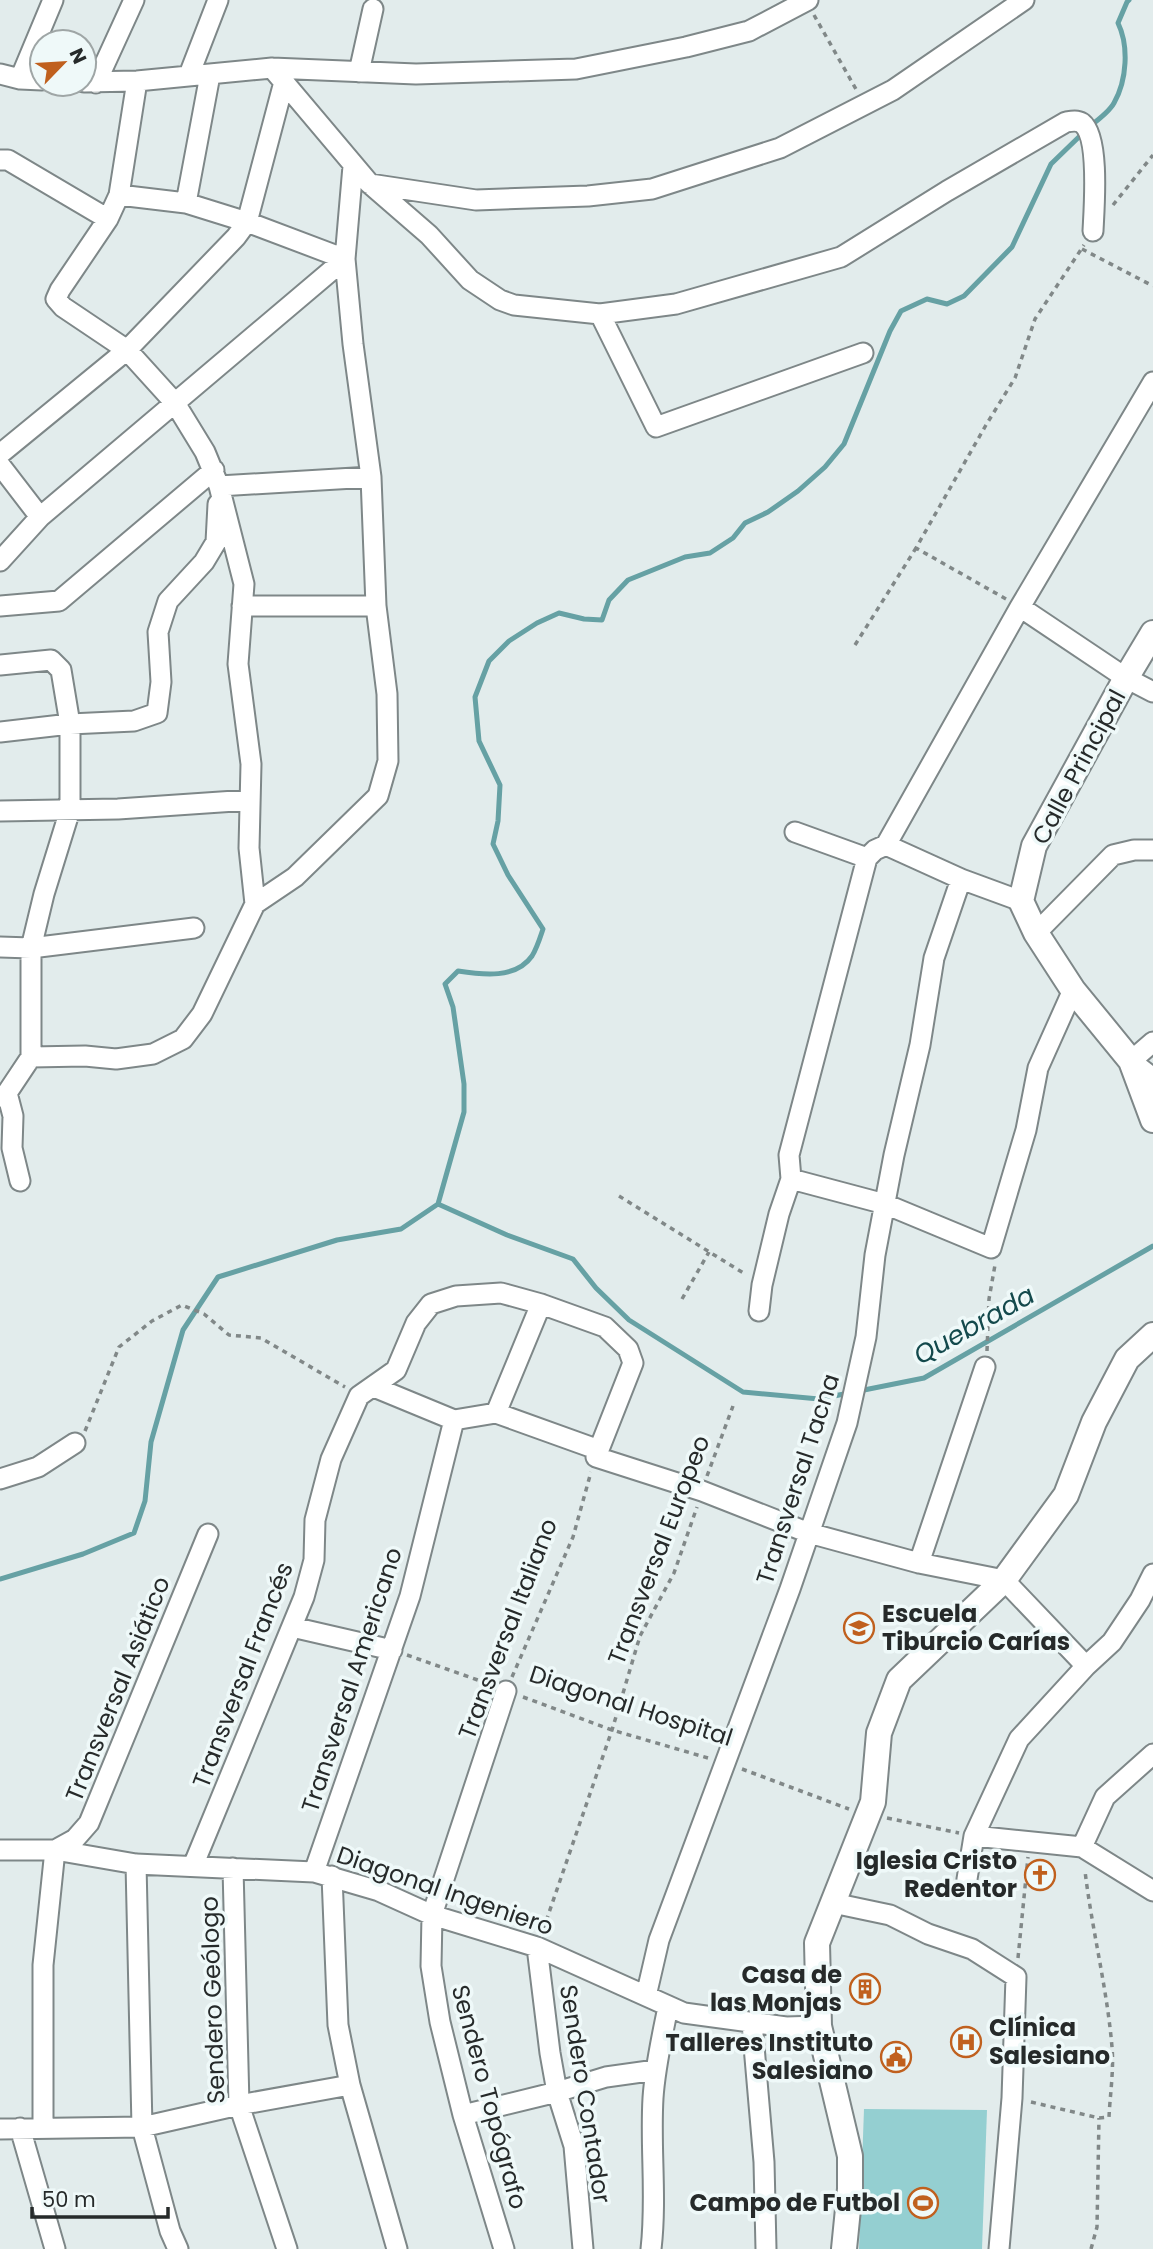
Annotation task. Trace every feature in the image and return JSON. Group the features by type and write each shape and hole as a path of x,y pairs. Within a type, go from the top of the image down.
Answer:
{"street":[{"path":"20,79 52,0"},
{"path":"98,68 134,0"},
{"path":"188,75 218,0"},
{"path":"98,83 188,75 359,72 416,74 576,69 687,47 749,31 806,0"},
{"path":"369,183 476,200 588,196 652,189 780,148 893,90 1024,0"},
{"path":"359,72 373,9"},
{"path":"0,74 28,79"},
{"path":"186,203 210,75"},
{"path":"278,75 369,183 429,235 470,280 500,300 514,305 600,314 676,304 841,257 1066,122 1081,122 1092,145 1096,188 1093,231"},
{"path":"0,454 127,350 236,237 247,222 278,75"},
{"path":"137,81 119,195 108,219 56,299 62,307 127,350 175,403 217,478 244,583 237,664 251,764 249,848 255,904"},
{"path":"0,160 8,160 108,219"},
{"path":"31,1057 128,1057 153,1054 183,1039 202,1014 255,904 295,877 378,796 388,761 387,708 376,606 371,477 353,344 345,259 353,166"},
{"path":"119,195 186,203 247,222 345,259"},
{"path":"0,561 40,517 345,259"},
{"path":"600,314 656,427 863,353"},
{"path":"759,1311 762,1285 779,1214 791,1179 789,1155 867,858 886,845 1020,607 1153,382"},
{"path":"0,465 40,517"},
{"path":"0,606 59,601 217,478 371,477"},
{"path":"0,732 70,724 134,721 157,713 161,682 158,632 168,601 204,562 216,542 217,478"},
{"path":"242,606 376,606"},
{"path":"1020,607 1126,678 1153,692"},
{"name":"Calle Principal","path":"1021,901 1034,846 1153,633"},
{"path":"0,665 51,660 61,670 70,724 70,810 44,894 31,948 31,1057 3,1095 13,1116 12,1148 20,1181"},
{"path":"0,811 118,809 250,800"},
{"path":"795,832 867,858"},
{"path":"886,845 961,879 1021,901 1036,933 1073,990 1131,1061 1153,1078"},
{"path":"1036,933 1113,855 1153,849"},
{"name":"Transversal Tacna","path":"646,1996 659,1940 847,1423 866,1337 875,1255 894,1155 920,1045 934,958 961,879"},
{"path":"0,947 31,948 194,928"},
{"path":"791,1179 885,1204 991,1248 1026,1130 1038,1068 1073,990"},
{"path":"1131,1061 1153,1042"},
{"path":"1131,1061 1153,1121"},
{"path":"367,1392 396,1370 416,1322 431,1304 456,1296 501,1293 541,1304 606,1328 628,1349 634,1363 597,1453"},
{"path":"496,1413 541,1304"},
{"path":"845,2249 850,2189 849,2157 819,2026 817,1943 873,1802 879,1732 899,1680 1004,1580 1066,1495 1094,1422 1127,1359 1153,1335"},
{"path":"919,1563 985,1367"},
{"path":"367,1392 454,1420 496,1413 809,1533 919,1563 1004,1580 1086,1666"},
{"name":"Transversal Francés","path":"193,1866 304,1597 314,1560 315,1520 331,1460 367,1392"},
{"name":"Transversal Americano","path":"323,1874 410,1596 454,1420"},
{"path":"0,1479 38,1467 75,1443"},
{"name":"Transversal Asiático","path":"55,1850 75,1839 89,1823 208,1534"},
{"path":"967,1879 974,1836 1019,1739 1086,1666 1112,1642 1140,1600 1153,1574"},
{"path":"292,1628 392,1650"},
{"name":"Transversal Italiano","path":"432,1915 506,1690"},
{"path":"1082,1847 1105,1797 1153,1754"},
{"path":"974,1836 1082,1847 1153,1891"},
{"name":"Diagonal Ingeniero","path":"0,1850 55,1850 136,1864 323,1874 379,1891 432,1915 537,1947 684,2013 786,2027 819,2026"},
{"path":"43,2127 43,1965 55,1850"},
{"path":"136,1864 142,2127 170,2231 178,2249"},
{"name":"Sendero Geólogo","path":"233,1868 239,2105 287,2249"},
{"path":"323,1874 338,2025 350,2085 397,2249"},
{"path":"833,1903 890,1915 928,1934 972,1950 1016,1977 1012,2098 999,2249"},
{"name":"Sendero Topógrafo","path":"432,1915 431,1966 440,2022 463,2115 504,2249"},
{"name":"Sendero Contador","path":"537,1947 557,2092 574,2146 583,2249"},
{"path":"651,2249 654,2220 653,2099 668,2007"},
{"path":"752,2023 764,2162 766,2249"},
{"path":"463,2115 606,2077 656,2070"},
{"path":"55,2249 10,2129 142,2127 239,2105 350,2085"}],"path":[{"path":"806,0 864,105"},
{"path":"855,645 916,548 1015,379 1035,319 1093,231 1153,155"},
{"path":"1082,249 1153,286"},
{"path":"916,548 1020,607"},
{"path":"619,1196 762,1285"},
{"path":"985,1367 989,1299 995,1264 991,1248"},
{"path":"682,1299 709,1252"},
{"path":"75,1443 83,1436 119,1347 152,1321 182,1305 204,1314 229,1335 261,1338 367,1392"},
{"name":"Transversal Europeo","path":"537,1947 612,1730 640,1636 674,1573 733,1406"},
{"name":"Transversal Italiano","path":"506,1690 573,1537 597,1453"},
{"name":"Diagonal Hospital","path":"392,1650 612,1730 725,1763 832,1804"},
{"path":"867,1814 974,1836"},
{"path":"1016,1977 1030,1842"},
{"path":"1012,2098 1109,2118 1112,2050 1082,1847"},
{"path":"1091,2249 1097,2227 1099,2118"}],"shaded area":[{"name":"Campo de Futbol","path":"864,2109 987,2110 982,2249 859,2249"}],"waterway":[{"path":"1090,126 1112,106 1122,84 1125,52 1118,23 1129,0"},
{"path":"0,1579 83,1554 134,1533 145,1501 151,1442 183,1330 218,1277 337,1240 401,1229 438,1204 464,1112 464,1084 453,1007 445,984 458,971 498,974 517,969 532,956 543,929 508,875 493,844 498,821 500,785 479,741 475,697 489,661 509,641 559,613 602,620 609,600 628,580 685,557 710,553 733,538 745,523 768,512 798,491 825,467 844,444 890,331 901,311 927,299 947,304 964,296 1012,247 1051,164 1083,133"},
{"name":"Quebrada","path":"438,1204 507,1235 573,1259 596,1288 629,1320 743,1392 819,1399 924,1378 1153,1246"}],"place":[{"name":"Escuela Tiburcio Carías","path":"859,1628"},
{"name":"Iglesia Cristo Redentor","path":"1040,1875"},
{"name":"Casa de las Monjas","path":"865,1989"},
{"name":"Clínica Salesiano","path":"966,2042"},
{"name":"Talleres Instituto Salesiano","path":"896,2057"},
{"name":"Campo de Futbol","path":"923,2203"}]}
